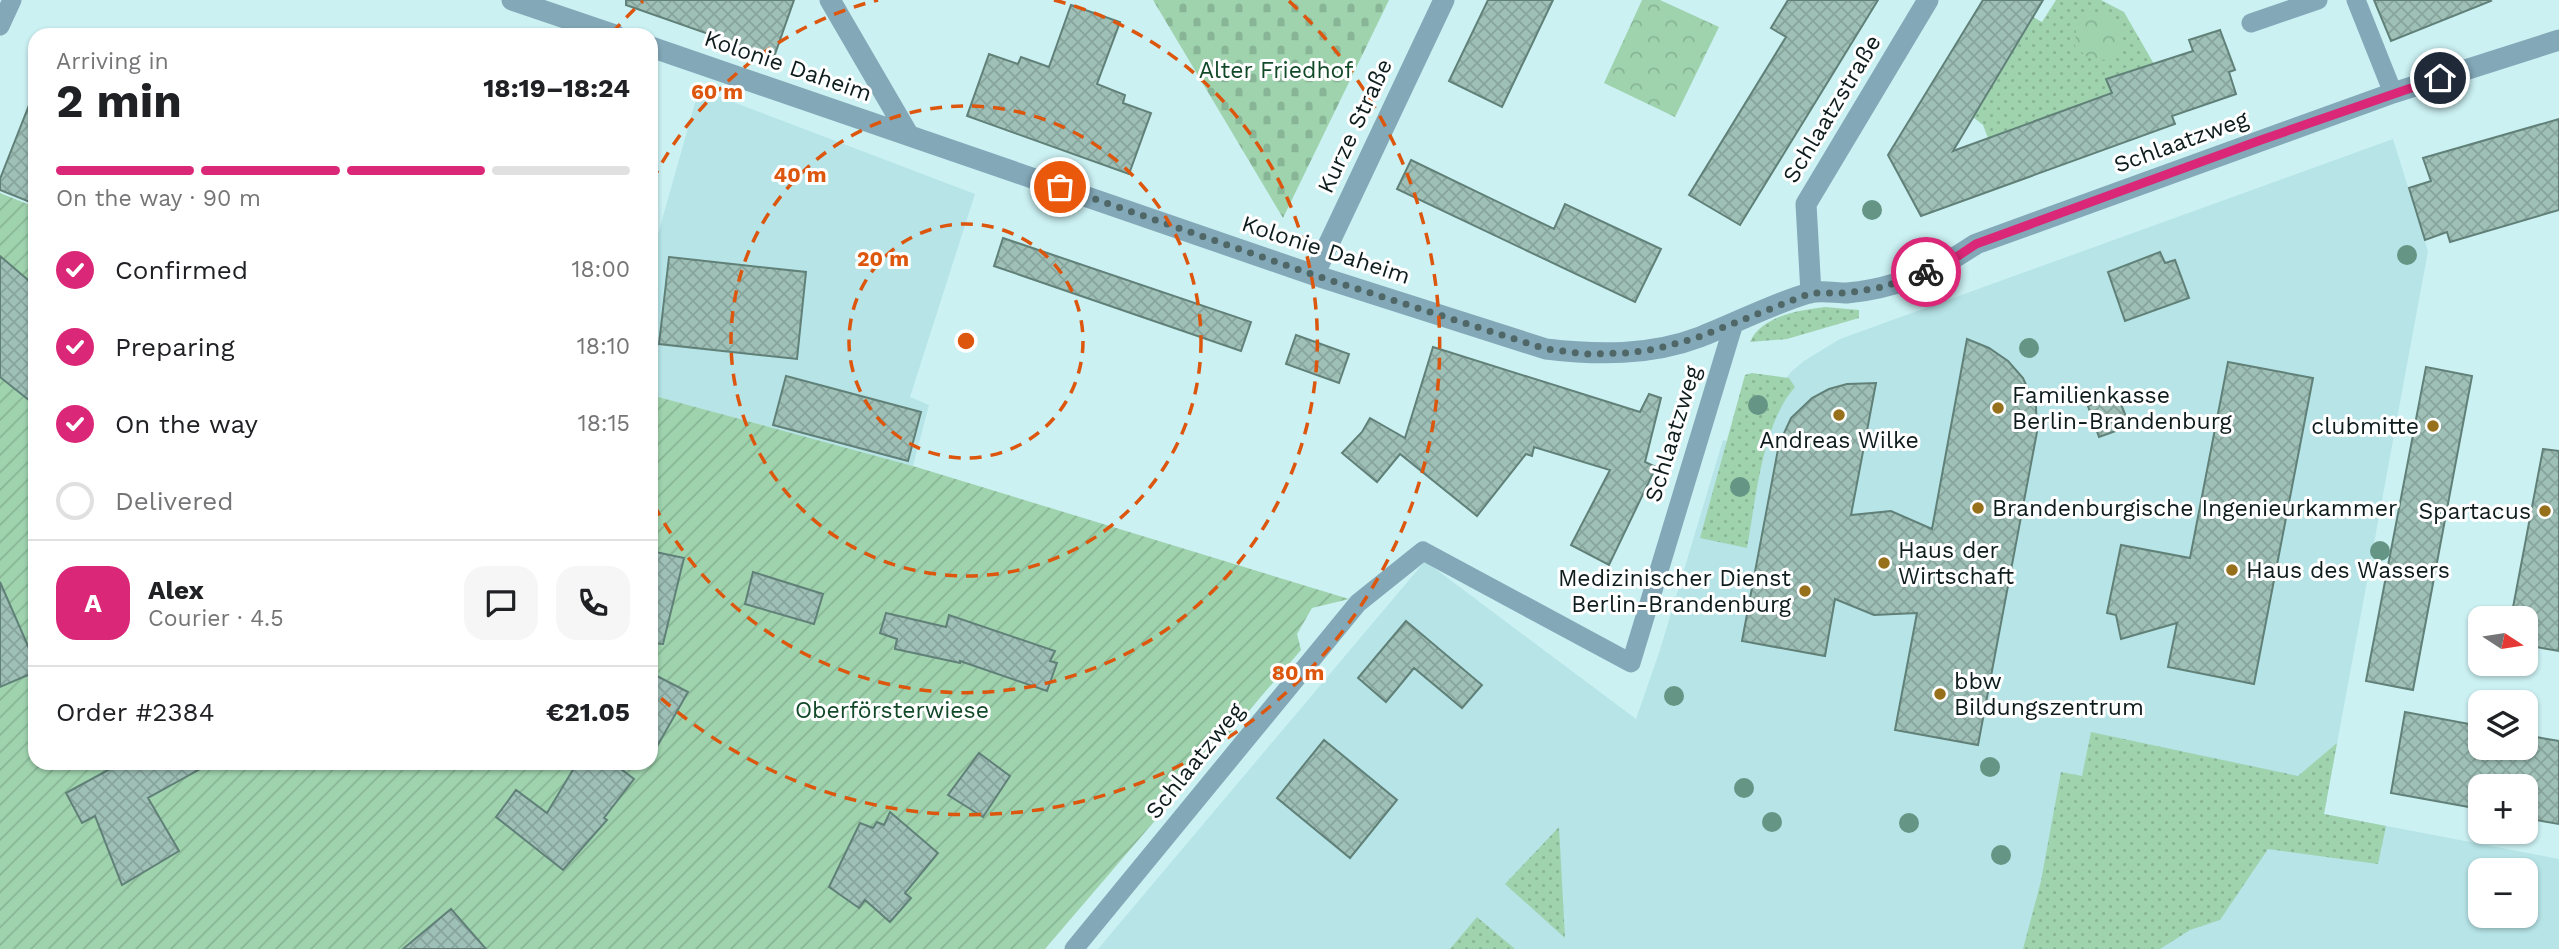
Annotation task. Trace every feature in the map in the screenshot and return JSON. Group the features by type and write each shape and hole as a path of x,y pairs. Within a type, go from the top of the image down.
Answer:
{"street":[{"path":"512,0 554,7 600,28"},
{"name":"Kolonie Daheim","path":"830,0 908,134"},
{"name":"Kurze Straße","path":"1314,275 1444,0"},
{"name":"Schlaatzstraße","path":"1811,293 1806,204 1928,0"},
{"name":"Schlaatzweg","path":"1734,323 1811,293 1847,293 1883,287 1918,276 1976,244 2393,93 2559,40"},
{"name":"Kolonie Daheim","path":"658,49 1314,275 1546,349 1586,354 1656,349 1696,338 1734,323"}],"lane":[{"path":"0,26 12,0"},
{"path":"2250,23 2318,0"},
{"path":"2356,0 2393,93"},
{"name":"Schlaatzweg","path":"1074,949 1358,603 1423,551 1631,663 1734,323"}],"shaded area":[{"path":"699,89 975,194 910,397 929,405 913,466 658,397 658,234"},
{"path":"2393,139 2428,251 2324,814 2468,842 2468,844 2559,859 2559,949 1098,949 1425,561 1636,719 1660,650 1723,440 1754,449 1773,396 1791,372 1840,339"}],"green space":[{"name":"Alter Friedhof","path":"1153,0 1389,0 1283,218"},
{"path":"1642,0 1660,0 1719,27 1675,117 1604,83"},
{"path":"2056,0 2101,0 2124,12 2154,64 2112,93 1988,138 1983,125 1973,117 2033,17 2042,22"},
{"path":"2088,14 2108,14 2123,31 2121,49 2106,60 2088,58 2075,46 2076,27"},
{"name":"Oberförsterwiese","path":"0,193 28,204 28,770 658,770 658,397 913,466 1349,599 1312,608 1297,634 1301,650 1045,949 0,949"},
{"path":"1825,307 1859,310 1859,318 1787,339 1750,342 1755,333 1772,320"},
{"path":"1752,373 1789,378 1795,387 1775,421 1768,441 1757,485 1747,548 1700,538 1745,375"},
{"path":"2091,732 2298,776 2337,743 2324,814 2386,826 2378,864 2268,849 2220,920 2190,930 2160,949 2023,949 2041,881 2061,772 2082,776"},
{"path":"1559,827 1565,938 1505,884"},
{"path":"1477,917 1515,949 1450,949"}],"building":[{"path":"626,0 794,0 774,57 626,5"},
{"path":"1488,0 1553,0 1502,107 1449,81"},
{"path":"1788,0 1878,0 1740,225 1689,195 1786,37 1771,28"},
{"path":"1983,0 2043,0 1953,151 2112,93 2106,79 2193,51 2189,40 2220,30 2235,70 2229,72 2236,94 2172,116 2175,124 1921,216 1888,155"},
{"path":"2374,0 2490,0 2491,1 2391,41"},
{"path":"1071,5 1120,22 1097,84 1125,95 1123,103 1151,113 1129,174 967,116 989,54 1018,64 1021,57 1049,67"},
{"path":"28,108 28,201 0,190 0,179"},
{"path":"2559,119 2559,210 2450,242 2447,232 2425,240 2409,188 2431,181 2423,158"},
{"path":"1411,160 1554,229 1565,204 1661,249 1635,302 1397,189"},
{"path":"1003,238 1251,322 1241,351 994,266"},
{"path":"2160,252 2165,263 2175,260 2189,298 2125,321 2108,272"},
{"path":"0,256 28,280 28,399 0,377"},
{"path":"669,257 806,272 797,359 659,344"},
{"path":"1296,335 1349,354 1339,383 1286,364"},
{"name":"Haus der Wirtschaft","path":"1967,339 1989,348 2008,361 2023,378 2036,407 2037,432 1978,745 1895,730 1917,613 1874,615 1835,599 1825,656 1742,641 1779,444 1791,418 1812,398 1829,389 1847,384 1876,383 1851,515 1891,511 1932,529"},
{"path":"1433,347 1640,412 1649,394 1661,398 1645,462 1656,467 1609,565 1571,545 1610,470 1534,447 1532,456 1526,454 1477,516 1400,454 1377,482 1342,453 1362,432 1370,418 1405,438"},
{"name":"Haus des Wassers","path":"2228,362 2313,378 2254,684 2168,667 2177,623 2121,639 2116,615 2107,613 2121,545 2190,558"},
{"path":"2426,367 2472,376 2413,690 2366,681"},
{"path":"786,376 921,412 908,461 773,425"},
{"path":"2117,395 2130,426 2099,437 2088,406"},
{"name":"Spartacus","path":"2543,449 2559,451 2559,651 2538,647 2538,606 2513,606"},
{"path":"658,552 684,558 663,644 658,644"},
{"path":"753,572 823,594 814,624 745,604"},
{"path":"0,582 28,646 28,675 0,687"},
{"path":"886,613 946,627 949,615 1055,651 1050,661 1057,663 1047,691 960,661 895,649 897,639 880,633"},
{"path":"1406,621 1482,685 1462,708 1414,668 1386,702 1358,678"},
{"path":"658,677 688,692 658,745"},
{"path":"2405,712 2468,724 2468,760 2538,760 2538,737 2559,741 2559,824 2538,820 2538,774 2468,774 2468,807 2391,793"},
{"path":"1324,740 1397,800 1350,858 1277,798"},
{"path":"979,753 1010,776 983,817 948,795"},
{"path":"108,770 198,770 148,798 179,851 122,885 95,816 82,823 66,793"},
{"path":"573,770 622,770 634,779 604,818 607,820 563,870 496,817 516,790 547,813"},
{"path":"890,812 938,853 905,893 911,898 890,922 865,900 859,908 829,887 860,823 873,828 877,822 884,825"},
{"path":"451,909 486,949 403,949"}],"way so far":[{"path":"1060,187 1314,275 1546,349 1586,354 1656,349 1696,338 1811,293 1847,293 1883,287 1926,272"}],"place":[{"name":"Familienkasse Berlin-Brandenburg","path":"1998,408"},
{"name":"Andreas Wilke","path":"1839,415"},
{"name":"clubmitte","path":"2433,426"},
{"name":"Brandenburgische Ingenieurkammer","path":"1978,508"},
{"name":"Spartacus","path":"2545,511"},
{"name":"Haus der Wirtschaft","path":"1884,563"},
{"name":"Haus des Wassers","path":"2232,570"},
{"name":"Medizinischer Dienst Berlin-Brandenburg","path":"1805,591"},
{"name":"bbw Bildungszentrum","path":"1940,694"}],"route":[{"path":"1926,272 1976,244 2440,78"}]}
